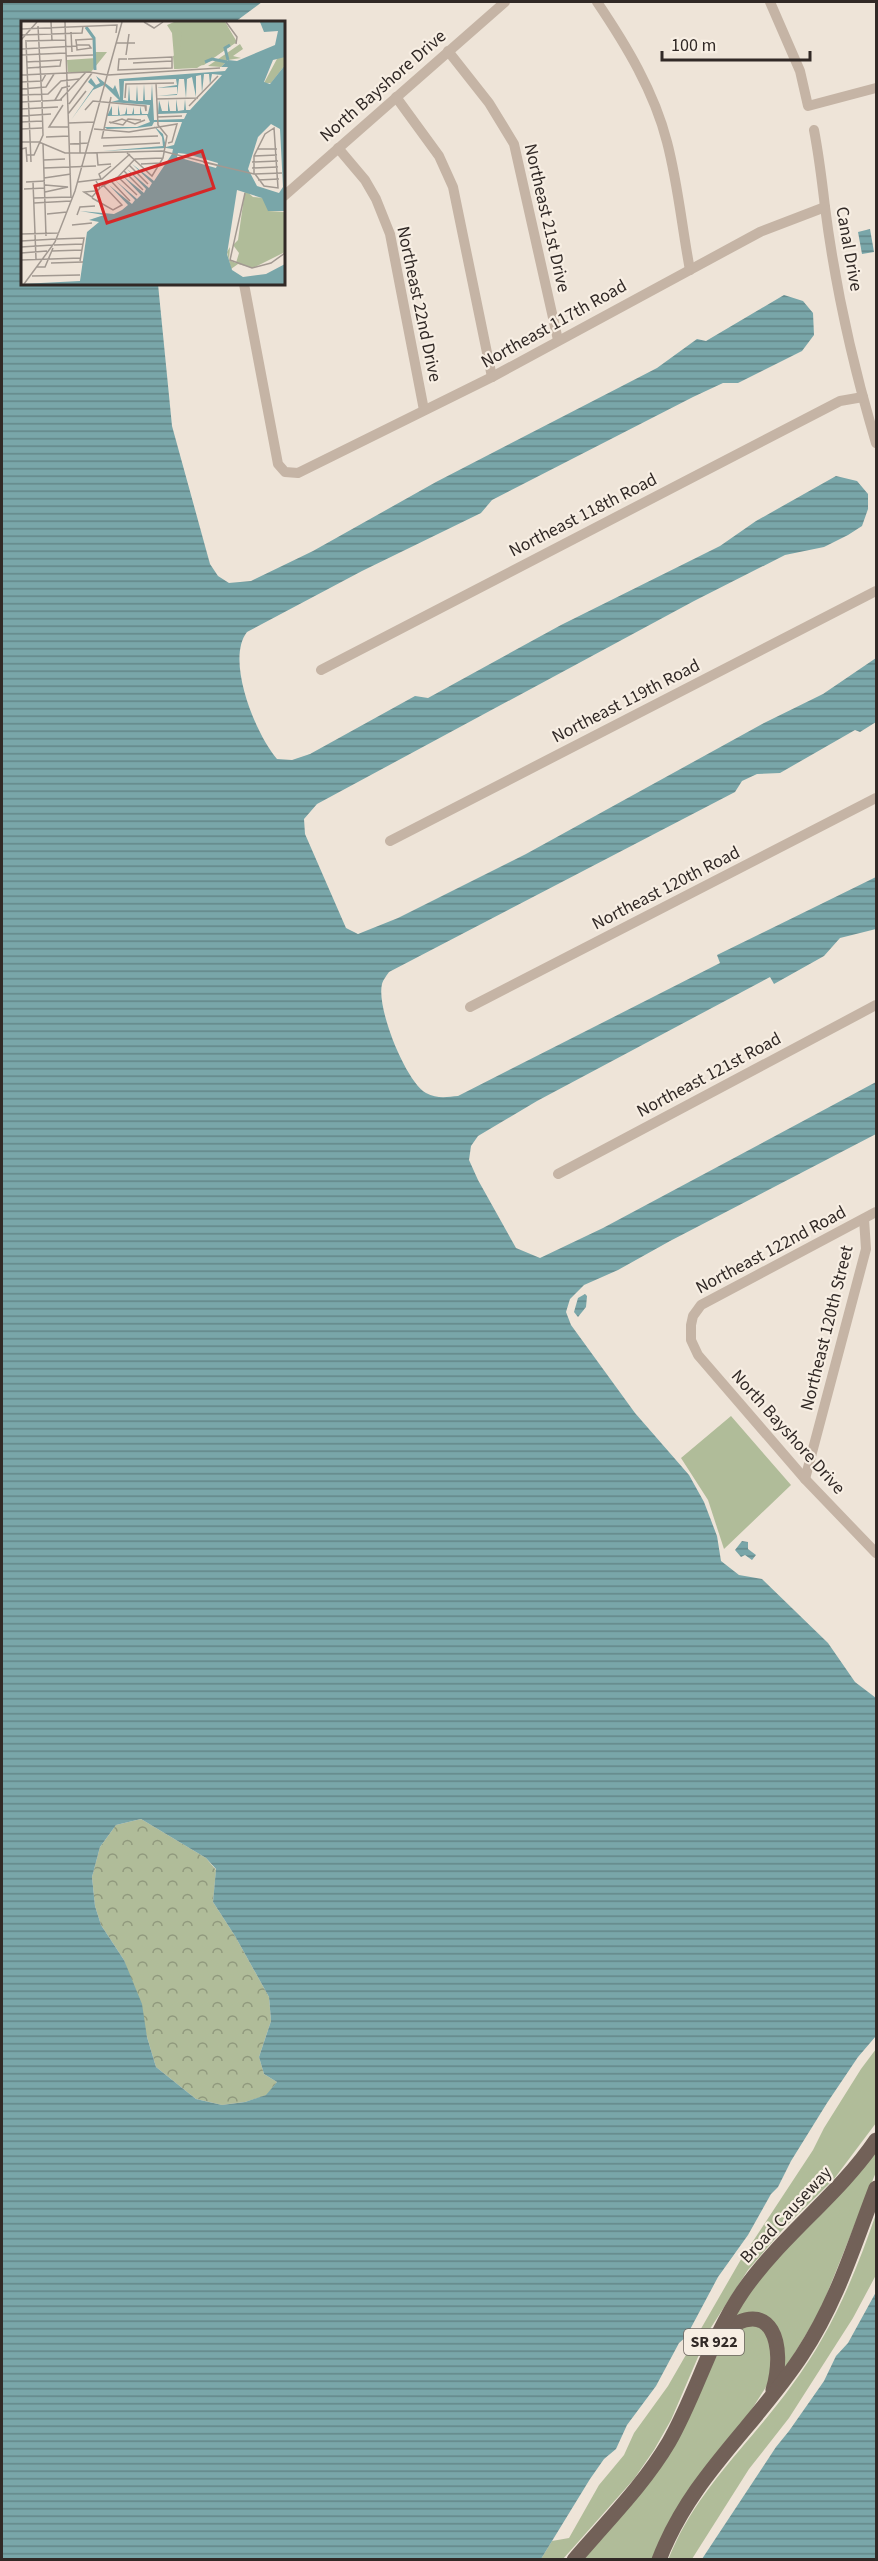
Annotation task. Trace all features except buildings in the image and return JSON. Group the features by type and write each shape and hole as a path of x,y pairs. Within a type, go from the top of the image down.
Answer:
{"main road":[{"name":"Broad Causeway","path":"574,2559 623,2506 660,2458 678,2425 717,2336 756,2272 839,2187 876,2140"},
{"path":"659,2559 677,2520 695,2490 770,2399 802,2355 832,2303 855,2249 876,2188"},
{"path":"717,2336 741,2321 760,2322 771,2329 778,2349 777,2371 770,2399"}],"street":[{"name":"North Bayshore Drive","path":"285,195 505,2"},
{"path":"597,2 619,34 647,87 667,142 690,270"},
{"path":"770,2 800,71 808,106 876,88"},
{"name":"Northeast 21st Drive","path":"447,51 489,103 514,144 558,340"},
{"path":"396,97 439,156 453,187 492,377"},
{"name":"Canal Drive","path":"814,130 822,167 825,207 842,302 863,399 876,443"},
{"name":"Northeast 22nd Drive","path":"338,148 376,199 390,234 424,410"},
{"name":"Northeast 117th Road","path":"244,285 278,464 285,472 298,473 492,377 760,232 825,207"},
{"name":"Northeast 118th Road","path":"321,670 840,401 876,399"},
{"name":"Northeast 119th Road","path":"390,841 876,591"},
{"name":"Northeast 120th Road","path":"470,1008 876,798"},
{"name":"Northeast 121st Road","path":"558,1174 876,1005"},
{"name":"Northeast 122nd Road","path":"691,1325 693,1316 701,1305 876,1212"},
{"name":"Northeast 120th Street","path":"805,1479 866,1250 864,1219"},
{"name":"North Bayshore Drive","path":"691,1325 691,1340 698,1355 805,1479 876,1553"}],"green space":[{"path":"731,1416 791,1485 724,1549 708,1500 681,1458"},
{"path":"141,1819 206,1858 216,1870 213,1902 269,1997 271,2021 259,2057 264,2074 277,2082 267,2095 245,2102 222,2105 196,2099 156,2067 124,1960 101,1925 95,1906 92,1877 100,1847 116,1825"},
{"path":"876,2049 876,2123 834,2179 785,2227 748,2270 710,2329 671,2420 634,2479 563,2559 541,2559 552,2541 569,2538 599,2485 624,2455 634,2433 668,2386 740,2261 813,2150 861,2069"},
{"path":"876,2150 876,2172 820,2311 784,2371 781,2338 734,2316 761,2277"},
{"path":"876,2214 876,2275 853,2318 789,2418 749,2469 692,2559 668,2560 693,2511 708,2489 775,2407 819,2345 841,2303"},
{"path":"751,2323 770,2334 771,2379 745,2420 693,2483 677,2509 653,2559 584,2560 735,2328"}],"water":[{"path":"2,2 262,2 236,21 21,21 21,285 158,285 172,426 210,564 218,576 229,583 251,581 313,551 436,482 657,368 697,339 706,341 784,295 803,301 813,313 814,335 802,351 738,383 723,383 693,397 492,500 481,513 362,571 247,632 241,645 239,660 241,678 252,716 277,759 292,760 310,754 415,696 428,698 561,625 720,546 756,521 836,476 857,481 868,494 868,509 862,526 848,535 824,547 785,555 694,601 317,804 304,819 305,834 346,928 358,934 398,918 526,854 764,723 823,694 876,658 876,722 860,732 855,730 780,773 757,774 742,781 735,792 389,972 383,982 381,995 388,1026 410,1075 426,1093 442,1097 458,1096 720,963 717,955 876,877 876,929 840,938 824,956 774,984 770,977 537,1101 478,1136 471,1146 469,1160 516,1248 540,1258 603,1228 876,1082 876,1134 618,1270 584,1285 570,1299 566,1312 571,1325 635,1413 689,1475 704,1502 717,1536 721,1561 739,1575 762,1579 828,1643 855,1682 876,1698 876,2036 858,2057 827,2103 748,2235 718,2277 686,2337 679,2343 656,2386 627,2425 616,2449 604,2459 590,2479 541,2559 2,2559","holes":["141,1819 206,1858 216,1869 213,1902 269,1997 271,2021 259,2057 264,2074 277,2082 266,2095 245,2102 222,2105 196,2099 156,2067 147,2037 142,2004 124,1960 101,1925 95,1906 92,1877 100,1847 116,1825"]},
{"path":"870,229 874,252 862,254 858,232"},
{"path":"585,1294 587,1296 586,1307 578,1317 574,1312 578,1298"},
{"path":"742,1541 748,1542 748,1549 756,1555 752,1560 745,1555 741,1557 735,1550"},
{"path":"876,2292 876,2559 702,2559 776,2447 824,2381 836,2356 848,2343"}]}
